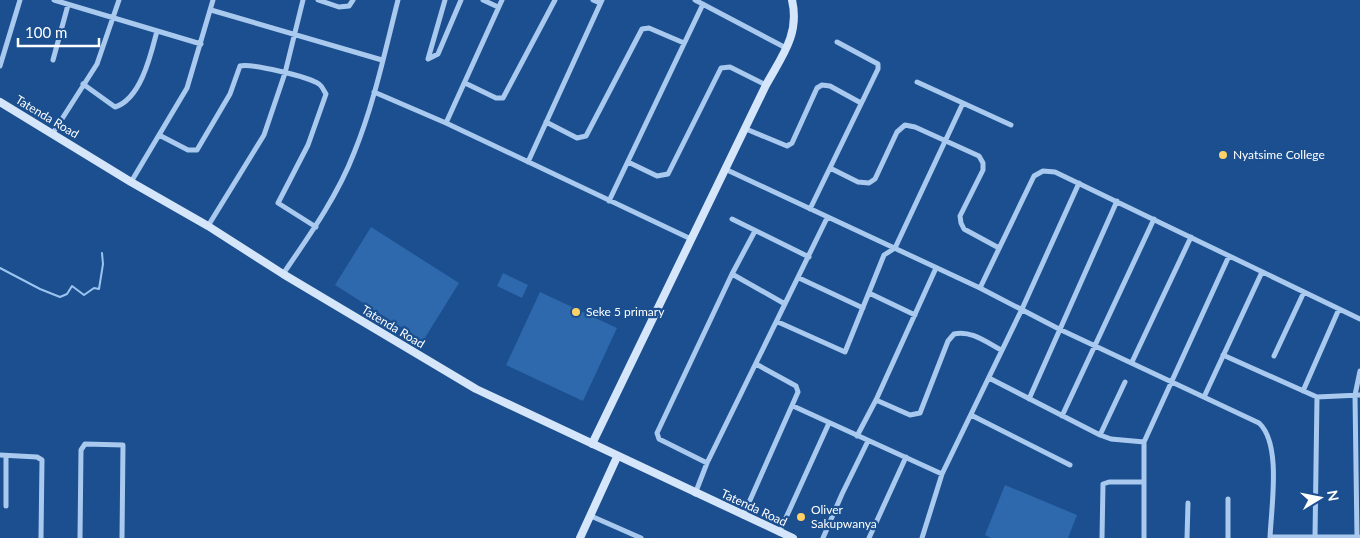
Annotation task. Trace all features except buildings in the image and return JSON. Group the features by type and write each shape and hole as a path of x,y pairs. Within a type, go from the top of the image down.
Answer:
{"street":[{"path":"0,66 20,0"},
{"path":"54,0 201,44"},
{"path":"53,134 97,64 119,0"},
{"path":"131,182 187,88 213,0"},
{"path":"208,226 264,134 285,73 302,0"},
{"path":"318,0 343,7 349,6 353,0"},
{"path":"283,274 316,227 354,154 374,92 398,0"},
{"path":"445,0 428,59 438,54 461,0"},
{"path":"484,0 498,7"},
{"path":"446,123 502,0"},
{"path":"465,83 496,98 503,98 555,0"},
{"path":"528,162 601,2 593,0"},
{"path":"695,0 786,48"},
{"path":"592,444 766,85 786,48 795,23 792,0"},
{"path":"609,201 703,4"},
{"path":"52,60 68,5"},
{"path":"210,10 382,60"},
{"path":"546,122 576,138 586,136 642,28 649,28 684,43"},
{"path":"83,84 115,107 124,104 146,69 157,31"},
{"path":"810,209 878,69 878,64 837,42"},
{"path":"159,135 188,150 197,150 230,94 240,66 247,64 320,84 326,94 308,145 278,203 316,227"},
{"path":"628,162 657,176 668,174 721,68 730,67 766,85"},
{"path":"917,82 1011,125"},
{"path":"746,129 787,146 792,143 817,88 822,85 830,86 861,103"},
{"path":"374,92 446,123 691,239"},
{"name":"Tatenda Road","path":"0,102 476,389 695,494 792,538"},
{"path":"778,322 845,352 884,255 895,248 963,103"},
{"path":"830,168 858,182 869,183 875,179 897,132 905,125 916,127 944,142 979,156 983,163 983,170 960,216 960,223 964,229 999,248"},
{"path":"725,169 980,288 1059,329 1259,423 1266,430 1273,455 1270,538 1358,536 1358,395 1360,372"},
{"path":"980,288 1034,176 1043,171 1055,172 1079,183 1360,319"},
{"path":"922,538 942,474 1022,309 1079,183"},
{"path":"1029,399 1116,201"},
{"path":"695,494 708,463 827,218"},
{"path":"732,219 809,257"},
{"path":"1062,416 1154,220"},
{"path":"708,463 659,440 657,434 732,274 755,231"},
{"path":"1132,362 1191,237"},
{"path":"1144,538 1144,442 1228,256"},
{"path":"857,436 876,400 936,268"},
{"path":"1204,397 1262,272"},
{"path":"732,274 785,304"},
{"path":"798,278 863,308"},
{"path":"1274,356 1304,292"},
{"path":"869,293 915,315"},
{"path":"1304,391 1339,309"},
{"path":"876,400 910,415 920,413 948,341 954,334 962,332 975,336 1001,350"},
{"path":"1223,355 1317,397 1358,395"},
{"path":"743,516 798,392 798,387 756,364"},
{"path":"989,378 1111,440 1144,442"},
{"path":"1100,435 1125,382"},
{"path":"1315,537 1317,397"},
{"path":"793,406 942,474"},
{"path":"971,415 1070,465"},
{"path":"779,533 829,423"},
{"path":"823,538 868,441"},
{"path":"80,538 81,450 85,444 123,445 122,538"},
{"path":"6,506 3,456 37,457 42,460 42,538"},
{"path":"580,538 617,457"},
{"path":"869,538 906,457"},
{"path":"1102,538 1103,484 1109,482 1144,482"},
{"path":"1228,499 1228,538"},
{"path":"1187,538 1188,503"},
{"path":"591,516 641,538"}],"shaded area":[{"path":"371,227 459,283 423,341 335,285"},
{"path":"503,273 528,285 522,298 497,286"},
{"path":"540,292 617,328 583,401 506,365"},
{"path":"1005,485 1077,515 1068,538 991,538 985,535"}],"waterway":[{"path":"0,268 40,289 60,297 67,294 72,286 84,295 94,288 99,289 103,264 102,253"}],"place":[{"name":"Nyatsime College","path":"1223,155"},
{"name":"Seke 5 primary","path":"576,312"},
{"name":"Oliver Sakupwanya","path":"801,517"}]}
